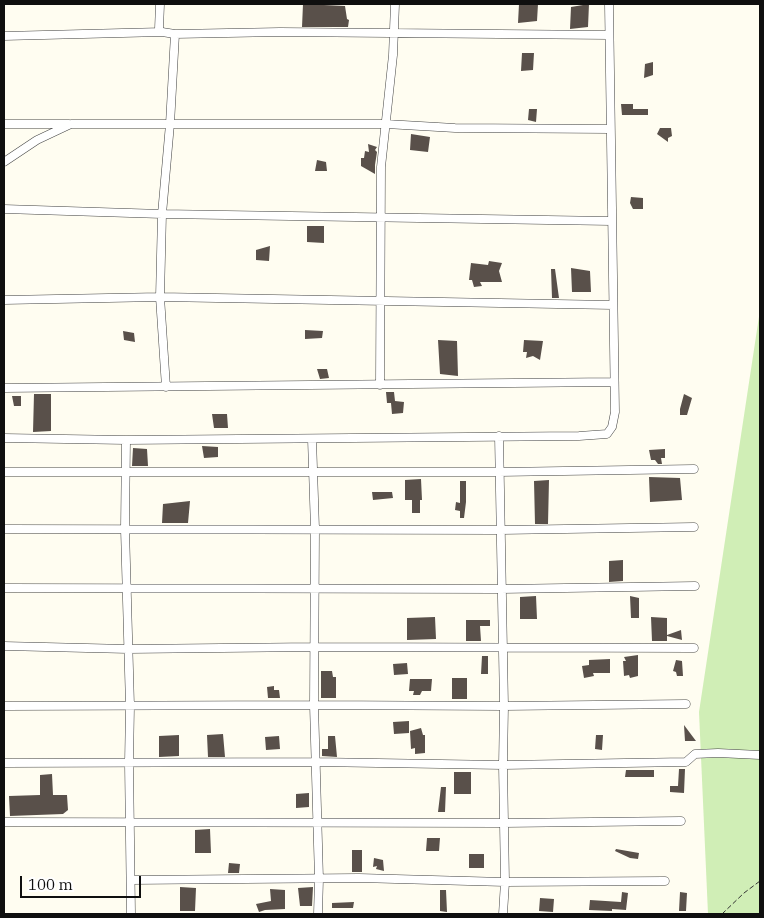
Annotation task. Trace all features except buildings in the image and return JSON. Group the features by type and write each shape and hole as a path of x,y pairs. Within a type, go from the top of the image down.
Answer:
{"street":[{"path":"160,4 159,29 162,32"},
{"path":"380,385 381,167 395,4"},
{"path":"4,438 126,440 312,439 579,436 607,434 612,427 615,412 608,4"},
{"path":"4,36 162,32 175,34 394,33 609,35"},
{"path":"166,387 160,297 162,214 175,34"},
{"path":"4,124 386,124 455,128 610,129"},
{"path":"4,162 37,140 71,124"},
{"path":"4,209 162,214 611,221"},
{"path":"4,300 160,297 613,305"},
{"path":"4,388 614,382"},
{"path":"499,436 504,706 503,823 505,882 503,914"},
{"path":"312,439 315,528 314,704 319,879 318,914"},
{"path":"126,440 125,529 130,706 131,914"},
{"path":"4,472 694,470"},
{"path":"4,529 315,528 501,530 694,527"},
{"path":"4,588 501,589 695,586"},
{"path":"4,646 128,648 694,648"},
{"path":"4,706 686,704"},
{"path":"4,763 315,762 503,765 686,762 695,754 760,755"},
{"path":"4,822 503,823 681,821"},
{"path":"131,880 665,881"}],"path":[{"path":"722,914 760,881"}],"green space":[{"path":"760,310 760,914 708,914 699,712"}]}
